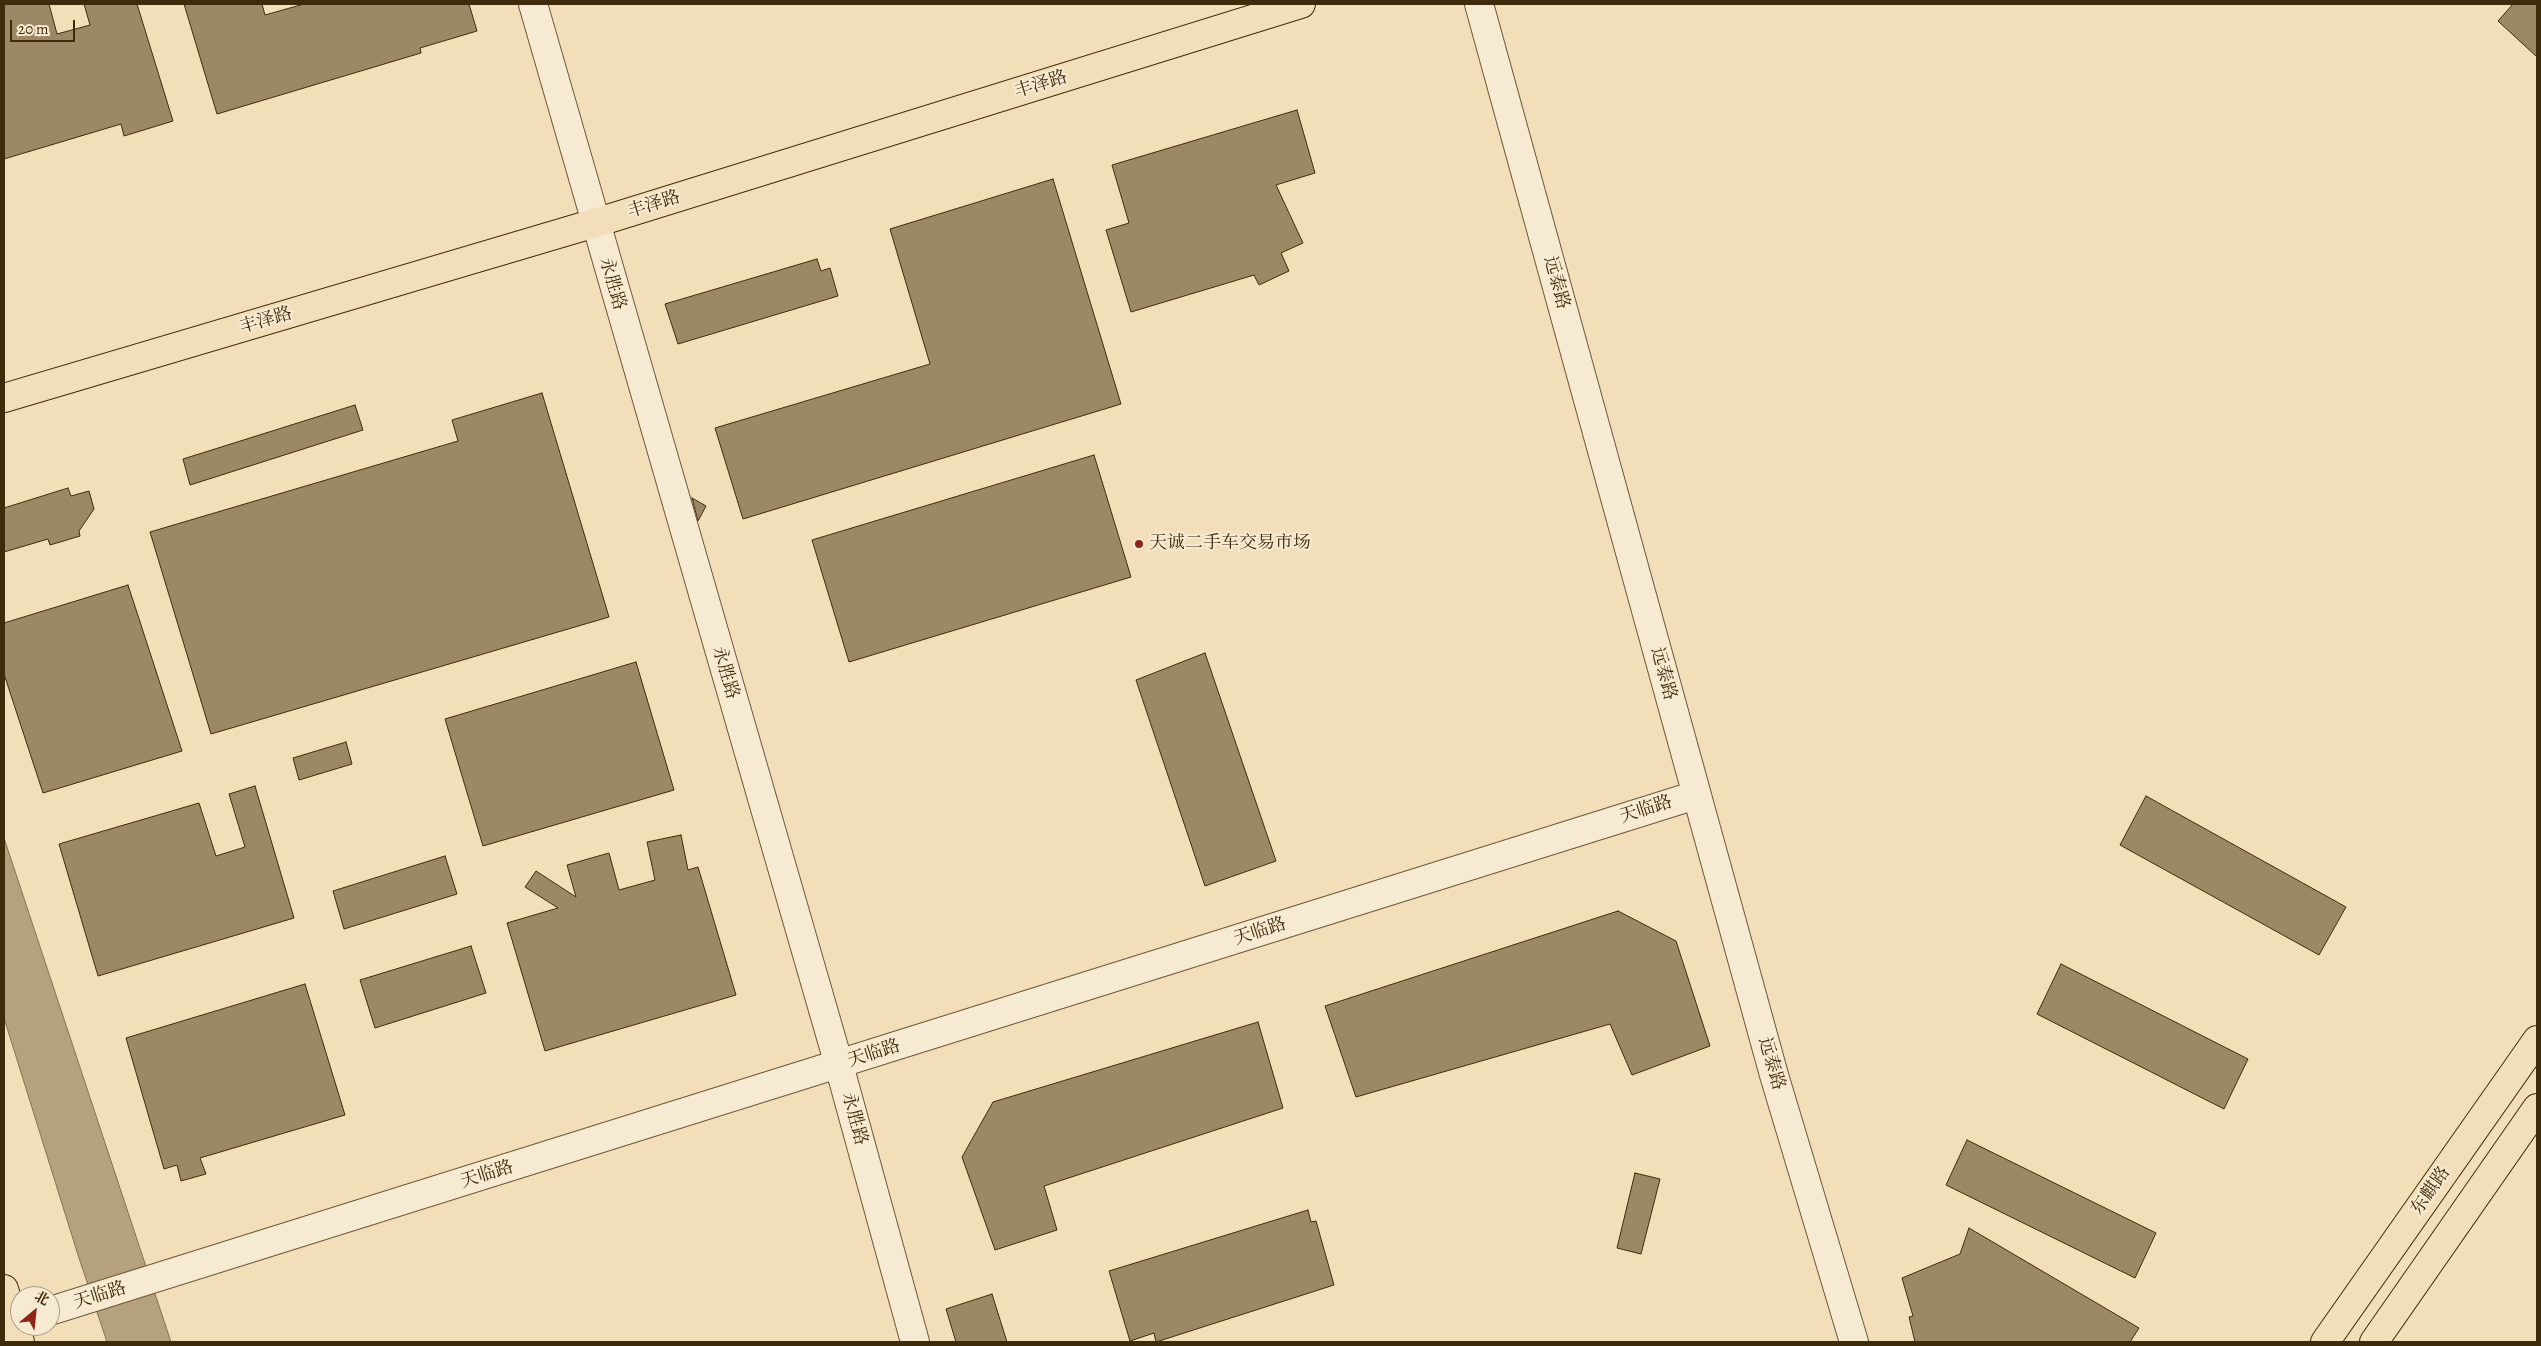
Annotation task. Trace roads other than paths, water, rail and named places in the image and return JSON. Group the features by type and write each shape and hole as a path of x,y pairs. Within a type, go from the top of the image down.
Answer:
{"main road":[{"name":"丰泽路","path":"4,398 595,223 1302,4"},
{"name":"东麒路","path":"2325,1342 2537,1040"},
{"path":"2374,1342 2537,1108"},
{"path":"4,1289 10,1311"}],"street":[{"name":"永胜路","path":"533,4 839,1065 915,1342"},
{"name":"远泰路","path":"1479,4 1774,1074 1854,1342"},
{"name":"天临路","path":"60,1308 1696,795"}],"place":[{"name":"天诚二手车交易市场","path":"1139,544"}]}
